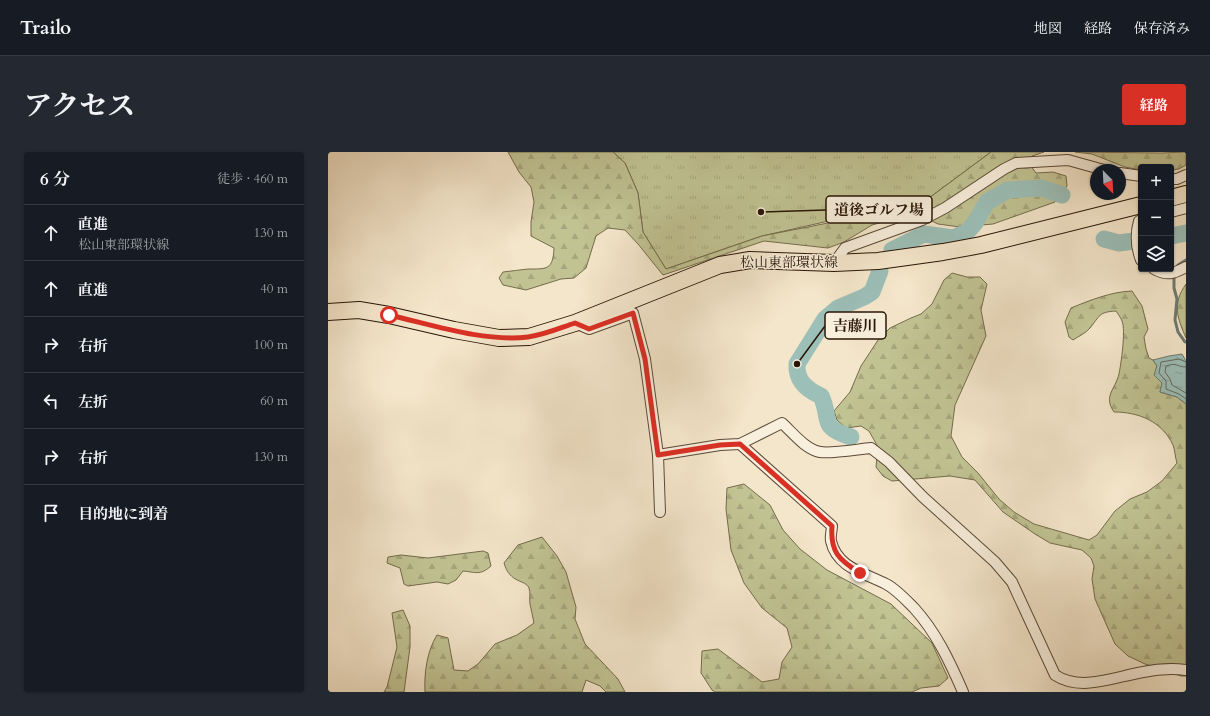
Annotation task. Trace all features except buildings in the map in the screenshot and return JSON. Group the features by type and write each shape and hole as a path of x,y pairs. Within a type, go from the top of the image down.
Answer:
{"main road":[{"path":"1174,197 1186,194"},
{"name":"松山東部環状線","path":"328,312 359,310 499,338 529,337 575,323 720,265 750,260 834,263 878,261 943,252 981,245 1138,206"}],"street":[{"path":"834,263 845,248 922,220 945,208 1004,169 1016,163 1068,160 1090,166"},
{"path":"1126,174 1138,176"},
{"path":"1174,179 1178,179 1186,175"},
{"path":"1174,211 1186,208"},
{"path":"1138,225 1136,232 1138,252"},
{"path":"1160,272 1164,274 1177,272 1186,267"},
{"path":"575,323 589,329 633,313 645,359 658,455 660,512"},
{"path":"658,455 720,445 740,444 782,423 802,443 820,452 871,448 889,462 923,498 995,562 1012,582 1055,675 1063,681 1076,684 1093,683 1143,672 1170,668 1186,670"},
{"path":"740,444 832,526 831,540 840,559 860,573 888,585 914,608 943,650 962,692"}],"green space":[{"path":"508,152 613,152 625,163 638,193 643,232 666,269 762,236 909,207 929,198 991,152 1044,152 1032,156 1031,166 1036,173 1053,172 1066,176 1067,186 1055,202 993,224 960,227 938,224 919,215 894,219 872,225 844,242 828,248 764,241 663,275 625,230 608,228 596,236 586,268 574,278 561,279 526,290 503,285 499,278 503,272 548,267 552,261 554,248 531,236 531,222 534,202 531,187 519,172"},
{"path":"613,152 991,152 929,198 909,207 851,216 762,236 666,269 643,232 638,193 625,163"},
{"path":"1075,152 1186,152 1186,165 1179,169 1174,170 1174,164 1138,164 1138,169 1126,167 1126,164 1117,164 1092,154"},
{"path":"952,273 967,277 980,277 987,284 981,310 986,336 955,405 951,436 962,457 978,473 999,499 1014,512 1034,524 1089,540 1097,535 1115,511 1130,499 1147,492 1162,481 1177,463 1173,445 1163,430 1156,424 1140,416 1123,412 1114,412 1111,406 1110,397 1119,374 1123,339 1122,321 1116,311 1106,312 1100,315 1088,330 1073,340 1069,337 1065,322 1071,308 1093,299 1116,293 1132,291 1142,306 1148,329 1144,337 1146,349 1149,358 1153,360 1157,366 1162,383 1160,392 1177,397 1186,404 1186,676 1181,676 1145,664 1128,656 1115,644 1095,599 1092,579 1094,566 1091,558 1082,550 1050,543 1035,534 1003,512 975,480 950,476 892,481 883,476 876,467 878,447 869,431 861,426 846,428 837,420 834,411 850,392 861,366 878,340 890,328 921,314 932,304 944,280"},
{"path":"1186,284 1186,338 1178,317 1177,304"},
{"path":"744,484 770,505 783,530 800,549 827,570 891,604 932,643 948,678 939,686 921,688 912,692 715,692 712,690 701,673 702,651 718,649 762,682 779,679 782,662 792,647 787,628 762,608 744,583 731,550 726,509 727,488"},
{"path":"542,537 557,556 566,572 576,607 575,619 585,644 618,679 625,692 606,692 600,686 586,680 582,692 425,692 427,662 437,635 448,638 454,670 468,671 478,664 495,644 517,635 534,623 530,604 529,588 524,583 513,578 504,563 518,545"},
{"path":"483,551 488,553 491,566 480,572 463,571 456,580 448,584 437,582 408,586 404,584 400,568 387,563 388,557 401,555 428,558"},
{"path":"403,610 410,626 410,647 404,692 384,692 387,687 397,647 392,613"}],"water":[{"path":"1182,354 1186,361 1186,404 1177,397 1160,392 1162,383 1154,375 1157,366 1153,360"}],"waterway":[{"path":"892,250 924,234 953,238 967,232 975,223 987,202 1008,190 1042,188 1062,195"},
{"path":"1174,235 1186,233"},
{"path":"1104,239 1119,243 1138,240"},
{"path":"1178,265 1186,260"},
{"path":"851,437 834,430 830,426 821,396 811,391 803,384 798,375 797,364 825,319 838,308 872,292 880,271"},
{"path":"1174,278 1174,288 1177,299 1175,320 1178,332 1185,342"}],"place":[{"name":"道後ゴルフ場","path":"761,212"},
{"name":"吉藤川","path":"797,364"}],"route":[{"path":"389,315 454,330 499,338 529,337 575,323 589,329 633,313 645,359 658,455 720,445 740,444 832,526 831,540 840,559 860,573"}]}
